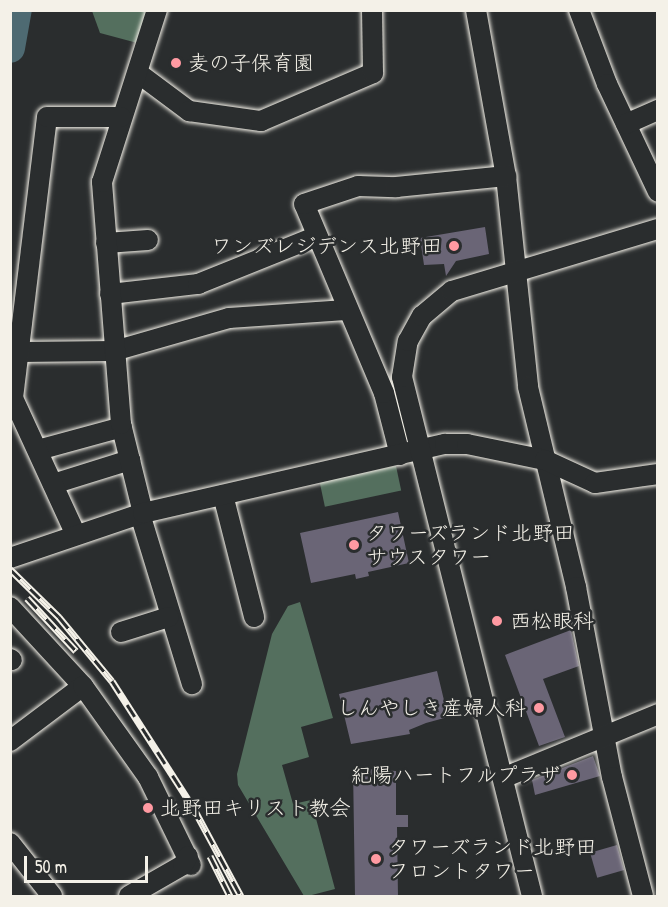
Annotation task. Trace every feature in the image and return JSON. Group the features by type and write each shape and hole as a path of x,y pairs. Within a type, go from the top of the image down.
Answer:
{"street":[{"path":"157,10 102,182 122,427 141,513 169,617 192,684"},
{"path":"138,73 189,111 261,121 373,73 372,10"},
{"path":"476,10 506,176 528,387 644,897"},
{"path":"579,10 657,192"},
{"path":"626,124 657,110"},
{"path":"76,535 13,398 47,117 121,117"},
{"path":"506,176 396,187 358,186 316,197 304,204 315,237 409,453 503,778 532,897"},
{"path":"409,453 402,377 408,341 422,316 452,291 657,229"},
{"path":"110,294 198,284 315,237"},
{"path":"106,243 148,240"},
{"path":"20,352 114,351 229,318 346,310"},
{"path":"38,450 122,427"},
{"path":"10,558 141,513 409,453 467,444 545,460 595,483 657,474"},
{"path":"53,484 130,460"},
{"path":"223,495 254,617"},
{"path":"10,607 83,686 148,777 190,861 129,897"},
{"path":"121,632 169,617"},
{"path":"10,741 83,686"},
{"path":"503,778 657,714"},
{"path":"10,843 52,897"}],"green space":[{"path":"92,11 151,11 141,44 100,33"},
{"path":"396,466 401,490 325,507 320,482"},
{"path":"300,602 333,718 301,727 309,757 282,765 293,804 311,800 335,889 308,896 304,896 238,785 237,774 272,634 288,606"}],"building":[{"name":"ワンズレジデンス北野田","path":"485,227 489,254 456,261 446,276 444,264 424,265 420,238"},
{"name":"タワーズランド北野田 サウスタワー","path":"398,512 409,563 368,572 369,576 356,579 355,574 311,583 300,533"},
{"name":"しんやしき産婦人科","path":"571,630 579,666 543,679 565,737 539,746 505,655"},
{"path":"437,671 448,717 409,730 410,734 351,744 339,694"},
{"name":"紀陽ハートフルプラザ","path":"593,756 600,776 535,795 532,780"},
{"name":"タワーズランド北野田 フロントタワー","path":"353,768 396,771 396,815 408,815 408,827 397,827 398,897 355,897"},
{"path":"617,845 624,870 597,878 590,853"}],"waterway":[{"path":"10,48 17,10"}],"railway":[{"path":"10,569 59,617 112,681 193,807 241,896"},
{"path":"27,598 76,651"},
{"path":"210,856 230,896"}],"place":[{"name":"麦の子保育園","path":"176,63"},
{"name":"ワンズレジデンス北野田","path":"454,246"},
{"name":"タワーズランド北野田 サウスタワー","path":"354,545"},
{"name":"西松眼科","path":"497,621"},
{"name":"しんやしき産婦人科","path":"539,708"},
{"name":"紀陽ハートフルプラザ","path":"572,775"},
{"name":"北野田キリスト教会","path":"148,808"},
{"name":"タワーズランド北野田 フロントタワー","path":"376,859"}]}
